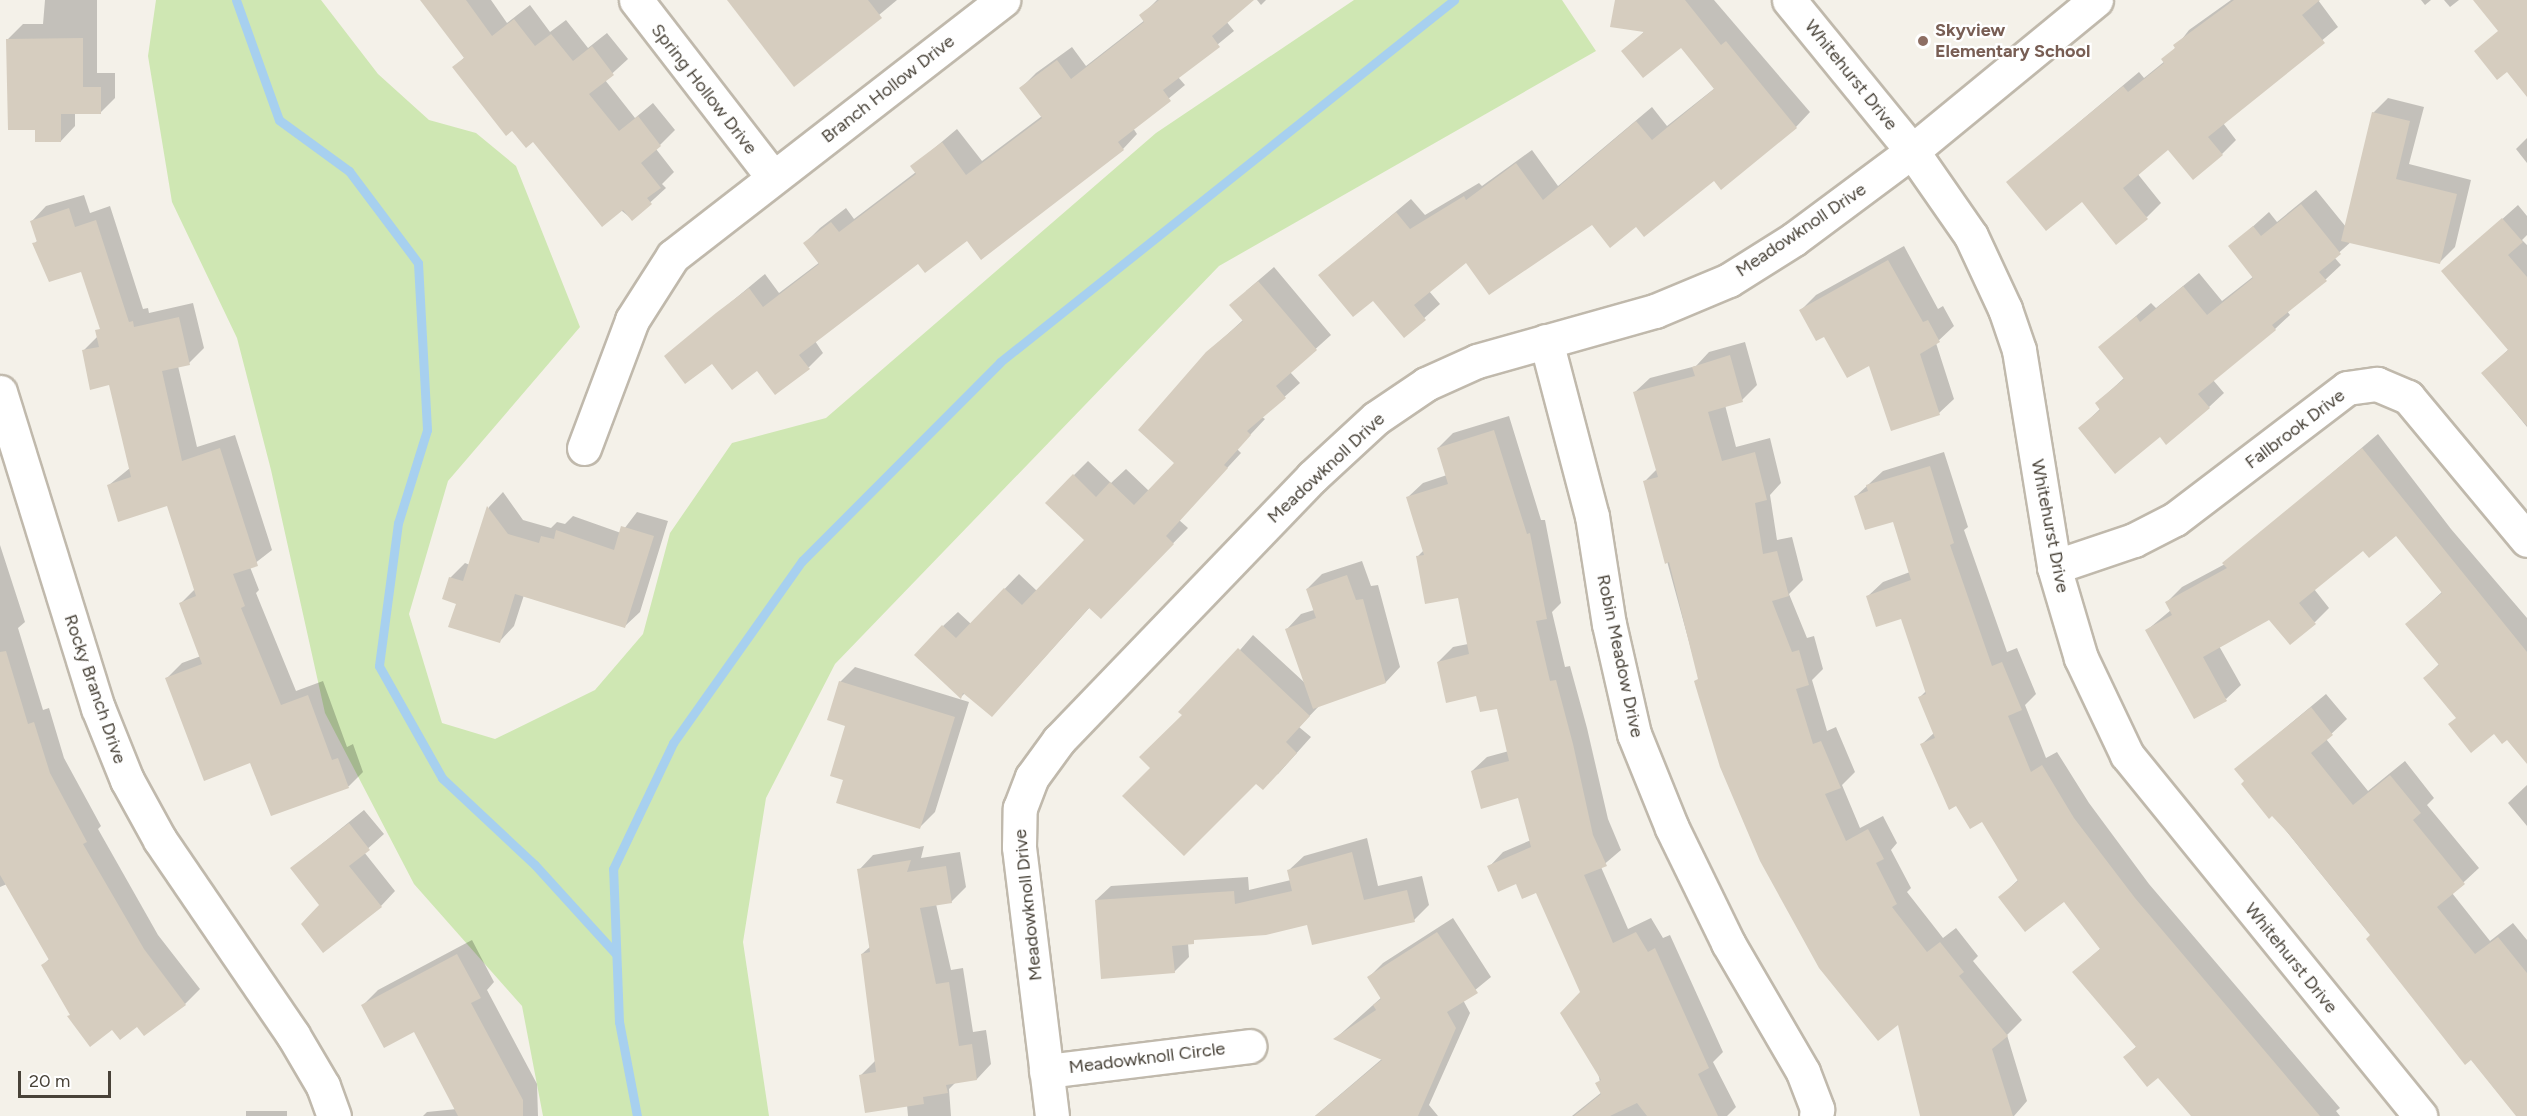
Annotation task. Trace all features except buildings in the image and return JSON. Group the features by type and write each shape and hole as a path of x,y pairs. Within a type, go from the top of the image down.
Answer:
{"street":[{"name":"Spring Hollow Drive","path":"636,0 773,177"},
{"name":"Branch Hollow Drive","path":"584,448 632,320 673,256 1003,0"},
{"name":"Whitehurst Drive","path":"1790,0 1912,151 1971,236 2019,350 2054,567 2081,658 2127,755 2420,1116"},
{"name":"Meadowknoll Drive","path":"1052,1116 1019,847 1020,808 1032,777 1059,740 1312,477 1376,418 1426,384 1456,370 1546,341 1655,311 1729,280 1794,239 1912,151 2096,0"},
{"name":"Robin Meadow Drive","path":"1546,341 1592,516 1609,624 1634,734 1672,828 1728,943 1803,1072 1817,1109 1816,1116"},
{"name":"Fallbrook Drive","path":"2054,567 2134,540 2175,519 2347,388 2377,384 2408,397 2527,540"},
{"name":"Rocky Branch Drive","path":"0,392 98,708 128,780 160,840 293,1035 323,1086 334,1116"},
{"name":"Meadowknoll Circle","path":"1046,1071 1248,1046"}],"green space":[{"path":"156,0 321,0 378,74 429,120 476,133 516,166 580,327 448,481 409,614 442,723 495,739 595,690 643,634 670,533 732,443 826,418 1156,133 1354,0 1562,0 1596,51 1219,266 835,664 766,798 743,942 769,1116 543,1116 522,1006 414,884 325,713 271,470 237,338 172,202 148,56"}],"waterway":[{"path":"236,0 279,120 349,171 418,263 427,430 398,523 379,666 442,778 535,865 616,954"},
{"path":"637,1116 619,1022 613,869 673,743 802,561 1000,362 1454,0"}],"place":[{"name":"Skyview Elementary School","path":"1923,41"}]}
